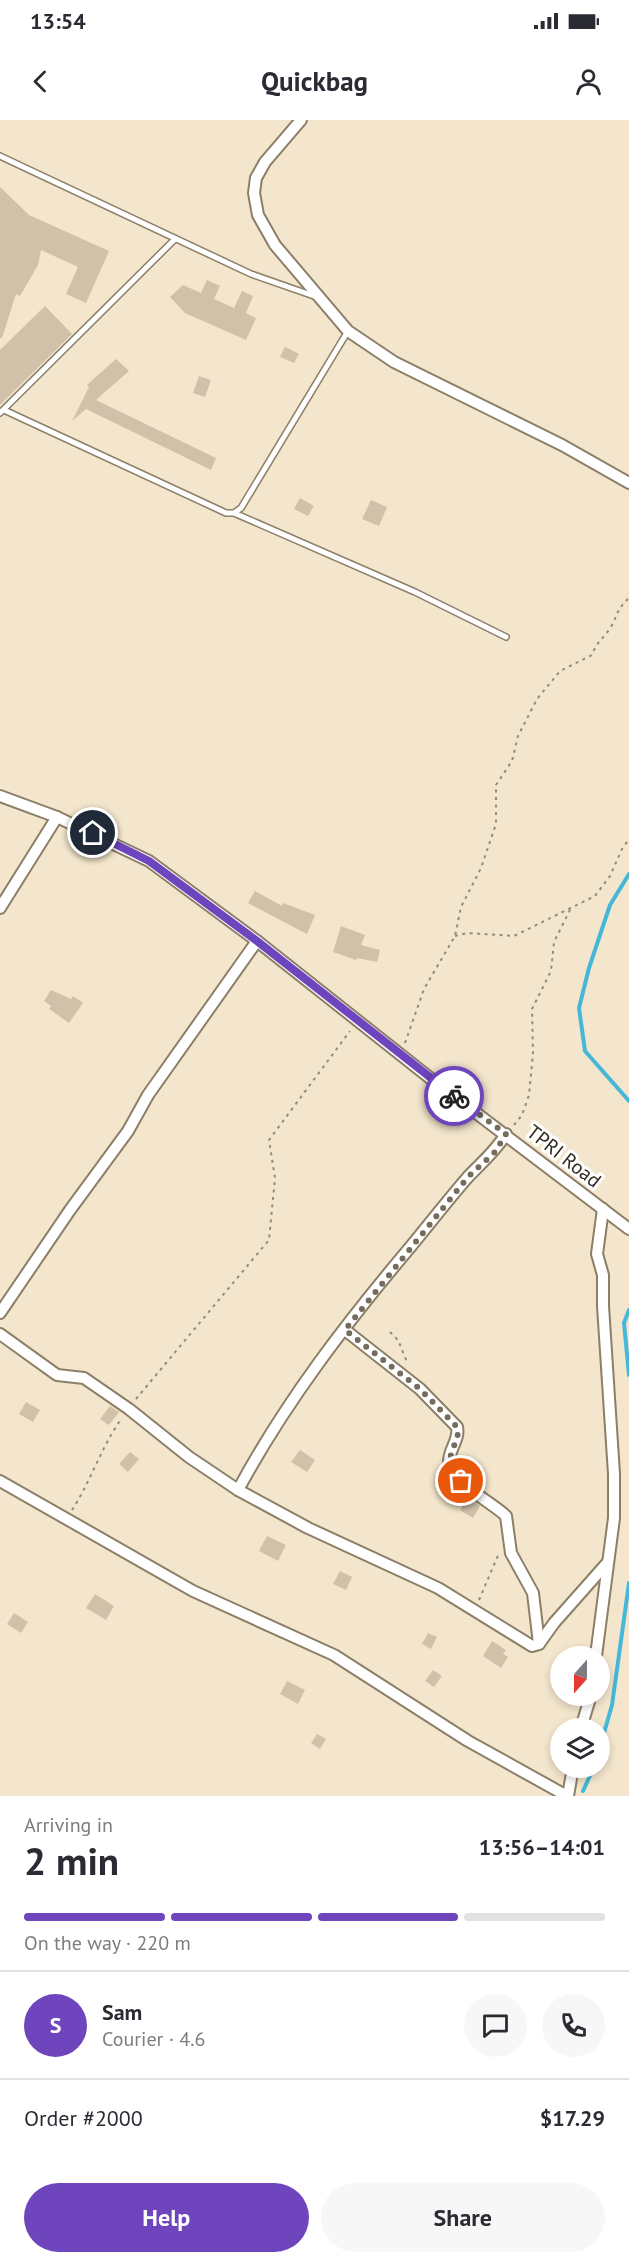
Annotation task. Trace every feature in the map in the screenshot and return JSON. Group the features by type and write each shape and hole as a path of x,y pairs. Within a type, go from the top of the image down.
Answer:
{"street":[{"path":"301,120 265,162 256,178 254,193 258,215 275,245 348,331 394,362 562,445 629,483"},
{"name":"TPRI Road","path":"0,796 57,817 149,861 257,941 400,1055 629,1229"},
{"path":"0,908 57,817"},
{"path":"0,1313 70,1210 128,1131 148,1095 257,941"},
{"path":"238,1490 284,1410 468,1177 495,1152 506,1134"},
{"path":"597,1646 614,1518 614,1474 603,1275 597,1254 603,1209"},
{"path":"345,1330 414,1385 457,1427 458,1434 449,1461 455,1474 506,1516 511,1553 533,1593 539,1644"},
{"path":"0,1334 57,1375 84,1378 129,1408 189,1457 238,1490 308,1528 438,1588 532,1646 539,1644 608,1562"},
{"path":"0,1481 193,1591 334,1655 468,1741 567,1796 571,1778"}],"lane":[{"path":"0,156 251,274 319,297"},
{"path":"175,239 2,412 226,513 234,513 415,592 506,637"},
{"path":"234,513 241,508 348,331"}],"path":[{"path":"400,1055 424,989 455,936 461,907 481,868 496,824 496,785 512,761 518,736 537,699 560,671 592,656 597,641 610,628 618,608 629,598"},
{"path":"455,936 467,933 513,936 595,897 610,876 629,839"},
{"path":"506,1134 522,1115 529,1095 533,1053 532,1009 551,971 554,942 571,908"},
{"path":"67,1519 89,1484 108,1437 129,1408 268,1240 275,1178 269,1140 336,1052 356,1020"},
{"path":"390,1332 402,1349 414,1385"},
{"path":"474,1610 501,1546"}],"building":[{"path":"0,187 29,215 109,251 86,303 66,294 78,267 41,250 38,265 20,296 16,294 2,338 0,338"},
{"path":"207,280 220,286 214,299 234,308 242,291 253,296 246,313 256,318 246,340 185,313 170,297 183,285 201,293"},
{"path":"45,306 72,334 0,405 0,350"},
{"path":"285,347 299,354 294,363 280,357"},
{"path":"116,359 129,371 96,400 216,458 211,470 86,409 72,421 89,387 87,385"},
{"path":"199,376 211,380 205,397 193,393"},
{"path":"300,498 314,506 308,516 294,509"},
{"path":"371,500 387,507 379,526 362,519"},
{"path":"255,891 282,906 283,903 315,915 307,934 248,903"},
{"path":"341,926 365,935 361,945 380,950 377,962 357,958 356,960 333,952"},
{"path":"51,990 71,999 73,996 83,1003 69,1023 49,1009 51,1006 44,1001"},
{"path":"26,1402 40,1410 33,1422 19,1414"},
{"path":"110,1406 119,1412 109,1425 100,1419"},
{"path":"300,1450 315,1460 307,1472 291,1462"},
{"path":"130,1452 139,1459 128,1472 119,1464"},
{"path":"468,1497 480,1506 473,1518 460,1510"},
{"path":"267,1536 286,1545 278,1561 259,1551"},
{"path":"340,1571 352,1577 346,1590 333,1584"},
{"path":"95,1594 114,1606 106,1620 86,1608"},
{"path":"14,1613 28,1622 21,1633 7,1624"},
{"path":"428,1633 437,1637 431,1649 422,1644"},
{"path":"492,1641 506,1650 503,1654 508,1657 501,1668 483,1656"},
{"path":"433,1670 442,1676 434,1687 425,1681"},
{"path":"287,1681 305,1690 298,1704 280,1694"},
{"path":"317,1734 326,1739 320,1749 311,1743"}],"waterway":[{"path":"629,874 610,905 589,968 579,1008 585,1051 629,1101"},
{"path":"629,1310 624,1323 629,1375"},
{"path":"608,1718 629,1583"},
{"path":"583,1791 589,1778"}],"way so far":[{"path":"454,1096 506,1134 495,1152 468,1177 371,1294 345,1330 361,1341 406,1381 420,1389 443,1410 457,1427 458,1434 449,1461 461,1481"}],"route":[{"path":"93,833 149,861 257,941 454,1096"}]}
